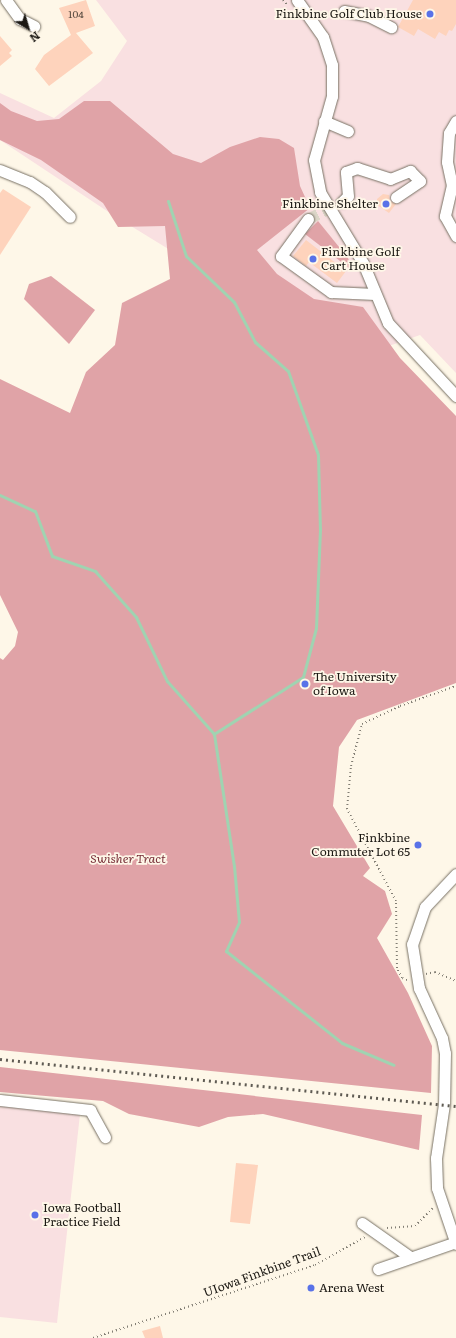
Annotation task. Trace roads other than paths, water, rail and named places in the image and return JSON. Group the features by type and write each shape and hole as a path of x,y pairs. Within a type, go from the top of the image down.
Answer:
{"street":[{"path":"6,0 20,19 34,26"},
{"path":"297,0 323,37 332,64 332,96 314,160 320,192 356,251 388,323 398,336 456,396"},
{"path":"344,11 369,16 391,27"},
{"path":"324,121 348,131"},
{"path":"456,122 449,133 447,162 454,187 445,216 456,236"},
{"path":"342,202 348,196 346,172 357,168 390,179 410,172 420,181 396,197"},
{"path":"0,170 30,182 45,192 70,217"},
{"path":"308,219 281,256 331,292 375,294"},
{"path":"378,1270 410,1257 456,1243 436,1188 436,1158 444,1104 445,1053 442,1038 420,978 412,944 419,917 434,895 456,874"},
{"path":"0,1100 90,1110 105,1137"},
{"path":"362,1224 410,1257"}],"waterway":[{"path":"168,201 186,256 234,302 255,342 288,371 318,455 320,529 316,628 303,677 214,734 234,866 239,922 226,951 342,1043 394,1065"},
{"path":"0,495 35,511 52,556 95,571 136,617 167,681 214,734"}],"tunnel":[{"path":"308,219 342,202"}],"railway":[{"path":"0,1059 456,1106"}],"place":[{"name":"Finkbine Golf Club House","path":"430,14"},
{"name":"Finkbine Shelter","path":"386,204"},
{"name":"Finkbine Golf Cart House","path":"313,259"},
{"name":"The University of Iowa","path":"305,684"},
{"name":"Finkbine Commuter Lot 65","path":"418,845"},
{"name":"Iowa Football Practice Field","path":"35,1215"},
{"name":"Arena West","path":"311,1288"}],"park label":[{"name":"Swisher Tract","path":"128,859"}]}
